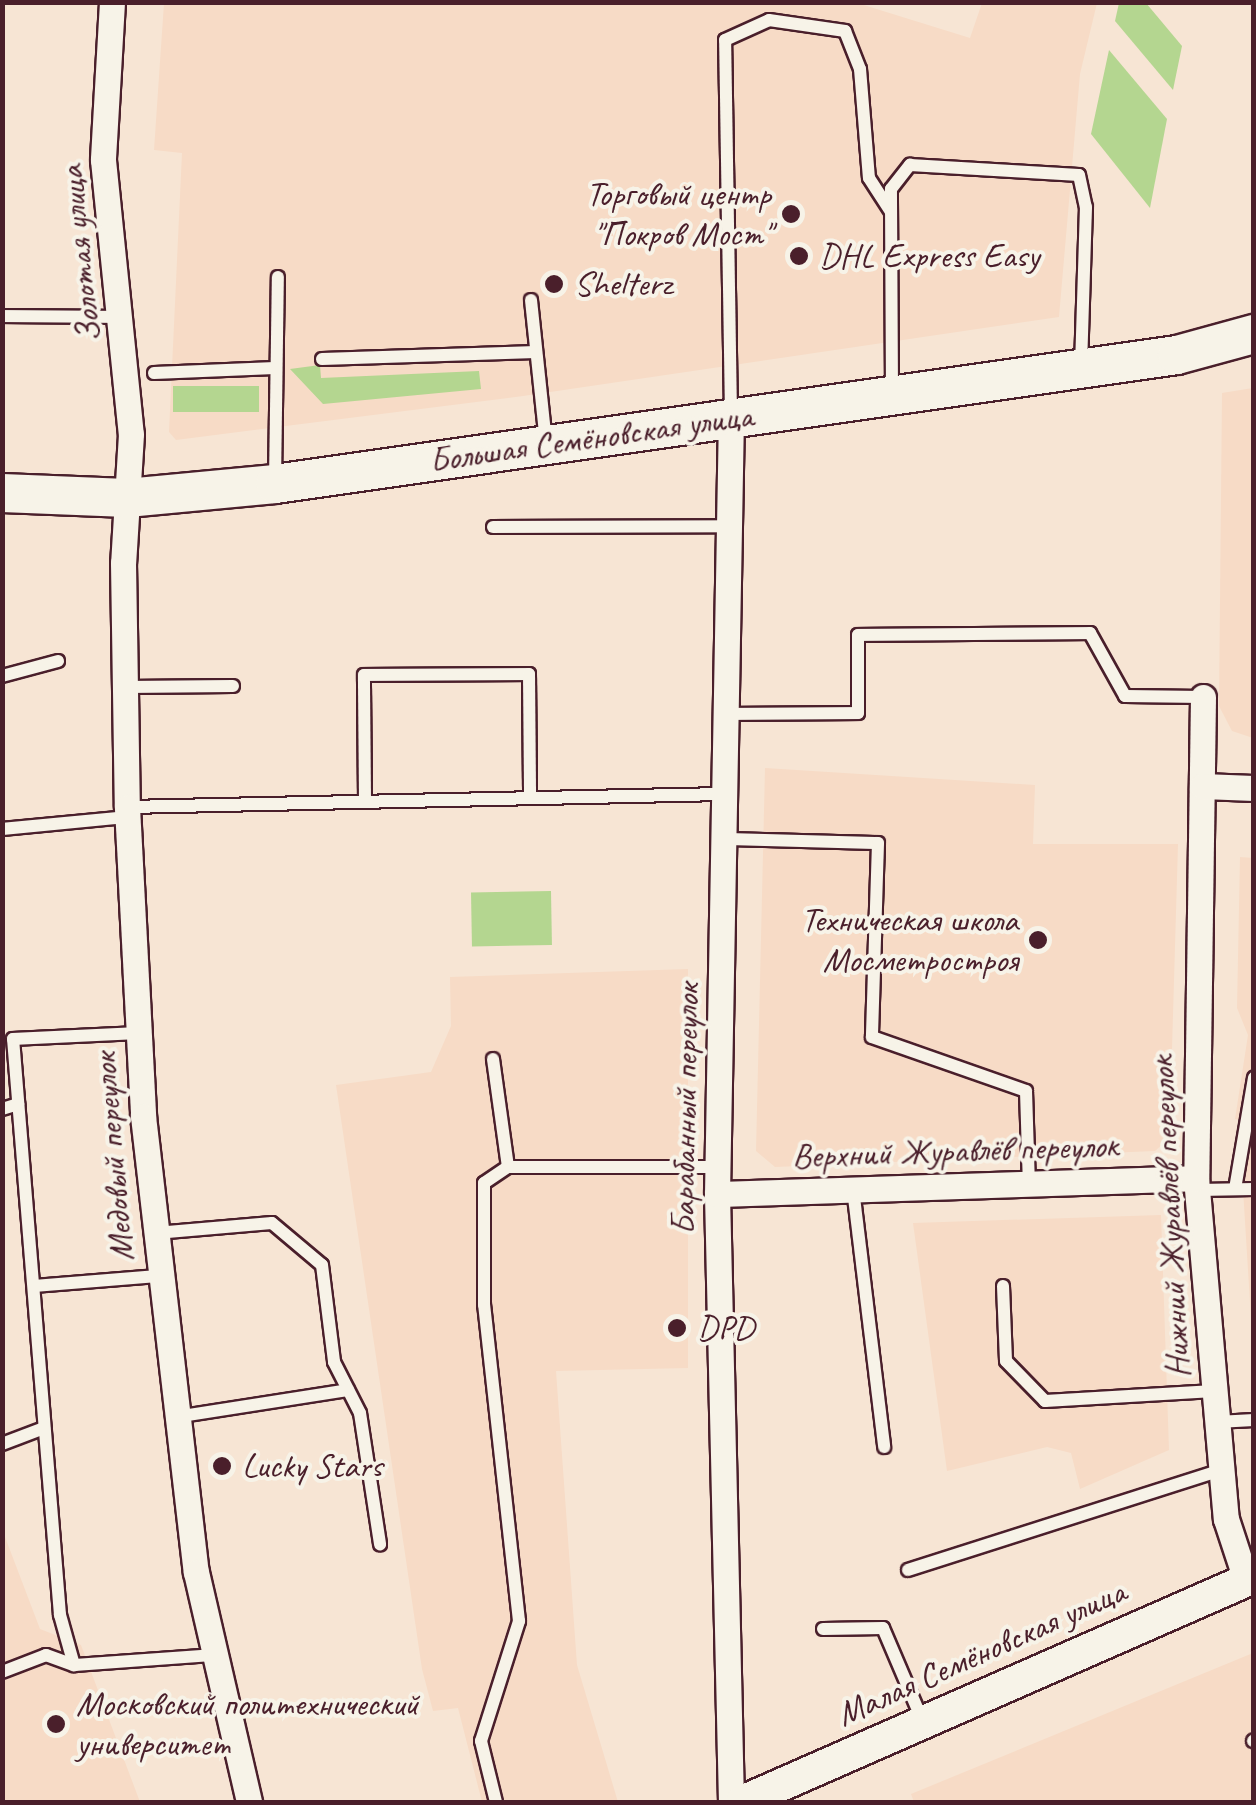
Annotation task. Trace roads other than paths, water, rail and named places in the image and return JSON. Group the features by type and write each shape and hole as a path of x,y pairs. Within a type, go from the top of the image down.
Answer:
{"main road":[{"name":"Большая Семёновская улица","path":"2,493 127,498 275,484 1177,355 1254,334"},
{"name":"Большая Семёновская улица","path":"1177,355 1254,354"}],"street":[{"name":"Золотая улица","path":"112,2 103,160 121,317 127,498"},
{"name":"Барабанный переулок","path":"731,417 717,1194 731,1802"},
{"name":"Медовый переулок","path":"127,498 127,812 138,1033 154,1233 174,1417 213,1655 248,1802"},
{"name":"Нижний Журавлёв переулок","path":"1203,697 1197,1184 1221,1470 1250,1579"},
{"path":"1202,786 1254,788"},
{"name":"Верхний Журавлёв переулок","path":"717,1194 1029,1184 1197,1184"},
{"name":"Малая Семёновская улица","path":"742,1802 1250,1579"}],"lane":[{"path":"731,417 725,40 769,20 845,32 860,69 869,178 891,212"},
{"path":"892,394 891,189 910,165 1079,174 1086,207 1081,369"},
{"path":"275,484 278,276"},
{"path":"531,300 546,444"},
{"path":"2,316 121,317"},
{"path":"322,359 536,352"},
{"path":"154,374 276,368"},
{"path":"493,527 732,526"},
{"path":"728,714 858,713 858,635 1090,633 1125,696 1203,697"},
{"path":"2,676 58,661"},
{"path":"365,799 364,675 529,674 530,797"},
{"path":"126,687 233,686"},
{"path":"2,829 127,812 365,799 727,794"},
{"path":"726,839 878,842 872,1037 1026,1092 1029,1184"},
{"path":"74,1666 60,1616 14,1039 138,1033"},
{"path":"492,1059 508,1167"},
{"path":"1235,1189 1254,1078"},
{"path":"2,1109 18,1104"},
{"path":"496,1802 480,1741 519,1622 484,1304 484,1183 508,1167 718,1167"},
{"path":"1197,1184 1254,1189"},
{"path":"853,1189 884,1446"},
{"path":"154,1233 272,1222 322,1265 334,1362 360,1412 380,1544"},
{"path":"34,1286 158,1276"},
{"path":"1004,1286 1006,1361 1045,1401 1214,1391"},
{"path":"174,1417 348,1390"},
{"path":"1217,1422 1254,1420"},
{"path":"2,1444 44,1428"},
{"path":"908,1570 1221,1470"},
{"path":"824,1629 882,1628 923,1722"},
{"path":"2,1672 46,1656 74,1666 213,1655"}],"place":[{"name":"Торговый центр \"Покров Мост\"","path":"791,214"},
{"name":"DHL Express Easy","path":"799,256"},
{"name":"Shelterz","path":"554,284"},
{"name":"Техническая школа Мосметростроя","path":"1038,940"},
{"name":"DPD","path":"677,1328"},
{"name":"Lucky Stars","path":"222,1466"},
{"name":"Московский политехнический университет","path":"56,1724"}]}
